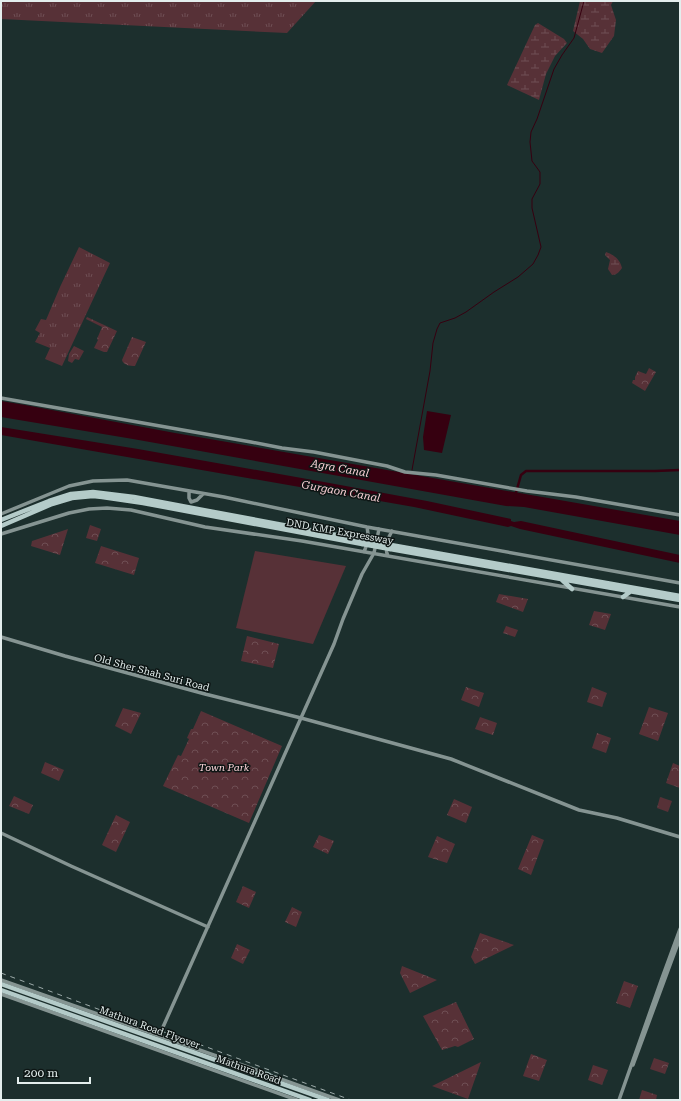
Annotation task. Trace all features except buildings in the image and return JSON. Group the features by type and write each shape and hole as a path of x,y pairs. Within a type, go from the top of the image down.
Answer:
{"highway":[{"name":"DND KMP Expressway","path":"1,520 71,494 82,492 102,492 362,542"},
{"name":"DND KMP Expressway","path":"1,526 52,504 72,498 93,496 680,596"},
{"path":"190,508 191,502"},
{"name":"DND KMP Expressway","path":"391,547 562,580 680,600"},
{"path":"562,580 572,589"},
{"path":"623,597 630,592"},
{"name":"Mathura Road Flyover","path":"1,984 293,1088"},
{"path":"1,990 76,1019"},
{"name":"Mathura Road","path":"76,1019 91,1022 310,1100"},
{"path":"267,1074 293,1088"},
{"name":"Mathura Road","path":"293,1088 328,1100"}],"street":[{"path":"1,398 284,449 306,451 393,468 415,474 436,475 516,490 576,497 680,515"},
{"path":"1,514 69,486 93,481 127,480 224,497 367,527 680,583"},
{"path":"189,491 189,498 191,502 197,500 202,494"},
{"path":"1,534 69,513 89,509 107,508 131,510 205,527 374,553 680,607"},
{"path":"364,552 369,536 367,527"},
{"path":"159,1036 334,644 362,574 374,553 379,529"},
{"path":"388,556 386,546 388,537 392,531"},
{"name":"Old Sher Shah Suri Road","path":"1,637 107,668 451,758 579,810 617,818 680,837"},
{"path":"1,832 71,866 208,927"},
{"path":"620,1100 680,929"},
{"path":"620,1100 680,938"},
{"path":"1,980 339,1100"},
{"path":"1,994 76,1019 297,1100"}],"green space":[{"path":"1,1 316,1 287,33 1,19"},
{"path":"580,1 613,1 611,5 616,20 614,36 602,53 590,49 583,39 573,31"},
{"path":"538,23 564,39 567,43 555,56 546,74 539,100 507,85 535,25"},
{"path":"79,247 110,263 62,366 45,359 50,348 35,342 40,333 35,330 41,319 46,320"},
{"path":"606,252 612,254 620,262 622,268 619,272 612,275 608,269 610,260 605,255"},
{"path":"87,317 117,331 107,352 94,348 102,327 86,319"},
{"path":"132,337 146,342 135,366 125,364 122,360"},
{"path":"74,346 84,351 79,360 75,359 72,363 68,361 69,354"},
{"path":"649,368 656,372 645,391 632,383 633,380 635,380 638,371 646,374"},
{"path":"90,525 101,529 97,541 86,538"},
{"path":"68,529 60,555 31,546 32,541"},
{"path":"101,546 139,558 134,575 95,563"},
{"path":"255,551 346,566 313,644 236,628"},
{"path":"499,594 528,599 523,612 496,602"},
{"path":"594,611 611,614 605,630 589,625"},
{"path":"506,626 518,630 515,637 503,633"},
{"path":"247,636 279,644 273,668 241,661"},
{"path":"466,687 484,693 479,707 461,700"},
{"path":"592,687 607,693 602,707 587,702"},
{"path":"649,707 668,713 658,741 639,734"},
{"path":"123,708 141,713 131,734 115,726"},
{"name":"Town Park","path":"201,711 282,746 249,823 163,786 178,755 181,756 189,739 187,738 191,729 193,729"},
{"path":"480,717 497,723 493,735 475,729"},
{"path":"597,733 611,738 606,753 592,748"},
{"path":"45,762 64,770 59,781 41,773"},
{"path":"673,763 680,766 680,788 666,783"},
{"path":"14,796 33,805 29,814 9,806"},
{"path":"660,797 672,801 668,812 657,808"},
{"path":"454,799 472,807 466,823 447,815"},
{"path":"116,815 130,822 116,852 102,845"},
{"path":"319,835 334,841 328,854 313,847"},
{"path":"532,835 544,840 531,875 518,869"},
{"path":"437,836 455,844 447,863 428,857"},
{"path":"243,886 256,892 249,908 236,902"},
{"path":"292,907 302,912 296,927 285,922"},
{"path":"480,933 514,945 475,964 471,957"},
{"path":"237,944 250,950 243,964 231,958"},
{"path":"402,966 437,980 410,993 400,973"},
{"path":"624,981 638,986 630,1008 616,1003"},
{"path":"456,1002 474,1039 458,1047 455,1046 442,1050 423,1016"},
{"path":"531,1054 547,1060 539,1081 523,1076"},
{"path":"654,1058 669,1063 665,1074 650,1069"},
{"path":"481,1062 468,1099 432,1086"},
{"path":"593,1065 608,1070 602,1085 588,1080"},
{"path":"642,1090 657,1095 656,1100 639,1100"}],"water":[{"name":"Agra Canal","path":"1,401 175,433 680,521 680,535 524,507 506,506 133,439 1,417"},
{"path":"427,411 451,415 442,453 424,450 423,437"},
{"name":"Gurgaon Canal","path":"1,427 138,449 427,501 511,519 511,521 514,522 521,521 680,555 680,563 511,526 508,527 414,507 1,435"}],"waterway":[{"path":"412,470 430,371 433,343 440,323 455,318 466,312 518,277 533,264 541,247 532,208 532,199 540,184 540,172 532,161 530,142 531,132 554,69 574,38 584,1"},
{"path":"515,496 521,475 526,471 680,470"}],"railway":[{"path":"1,973 351,1100"}]}
